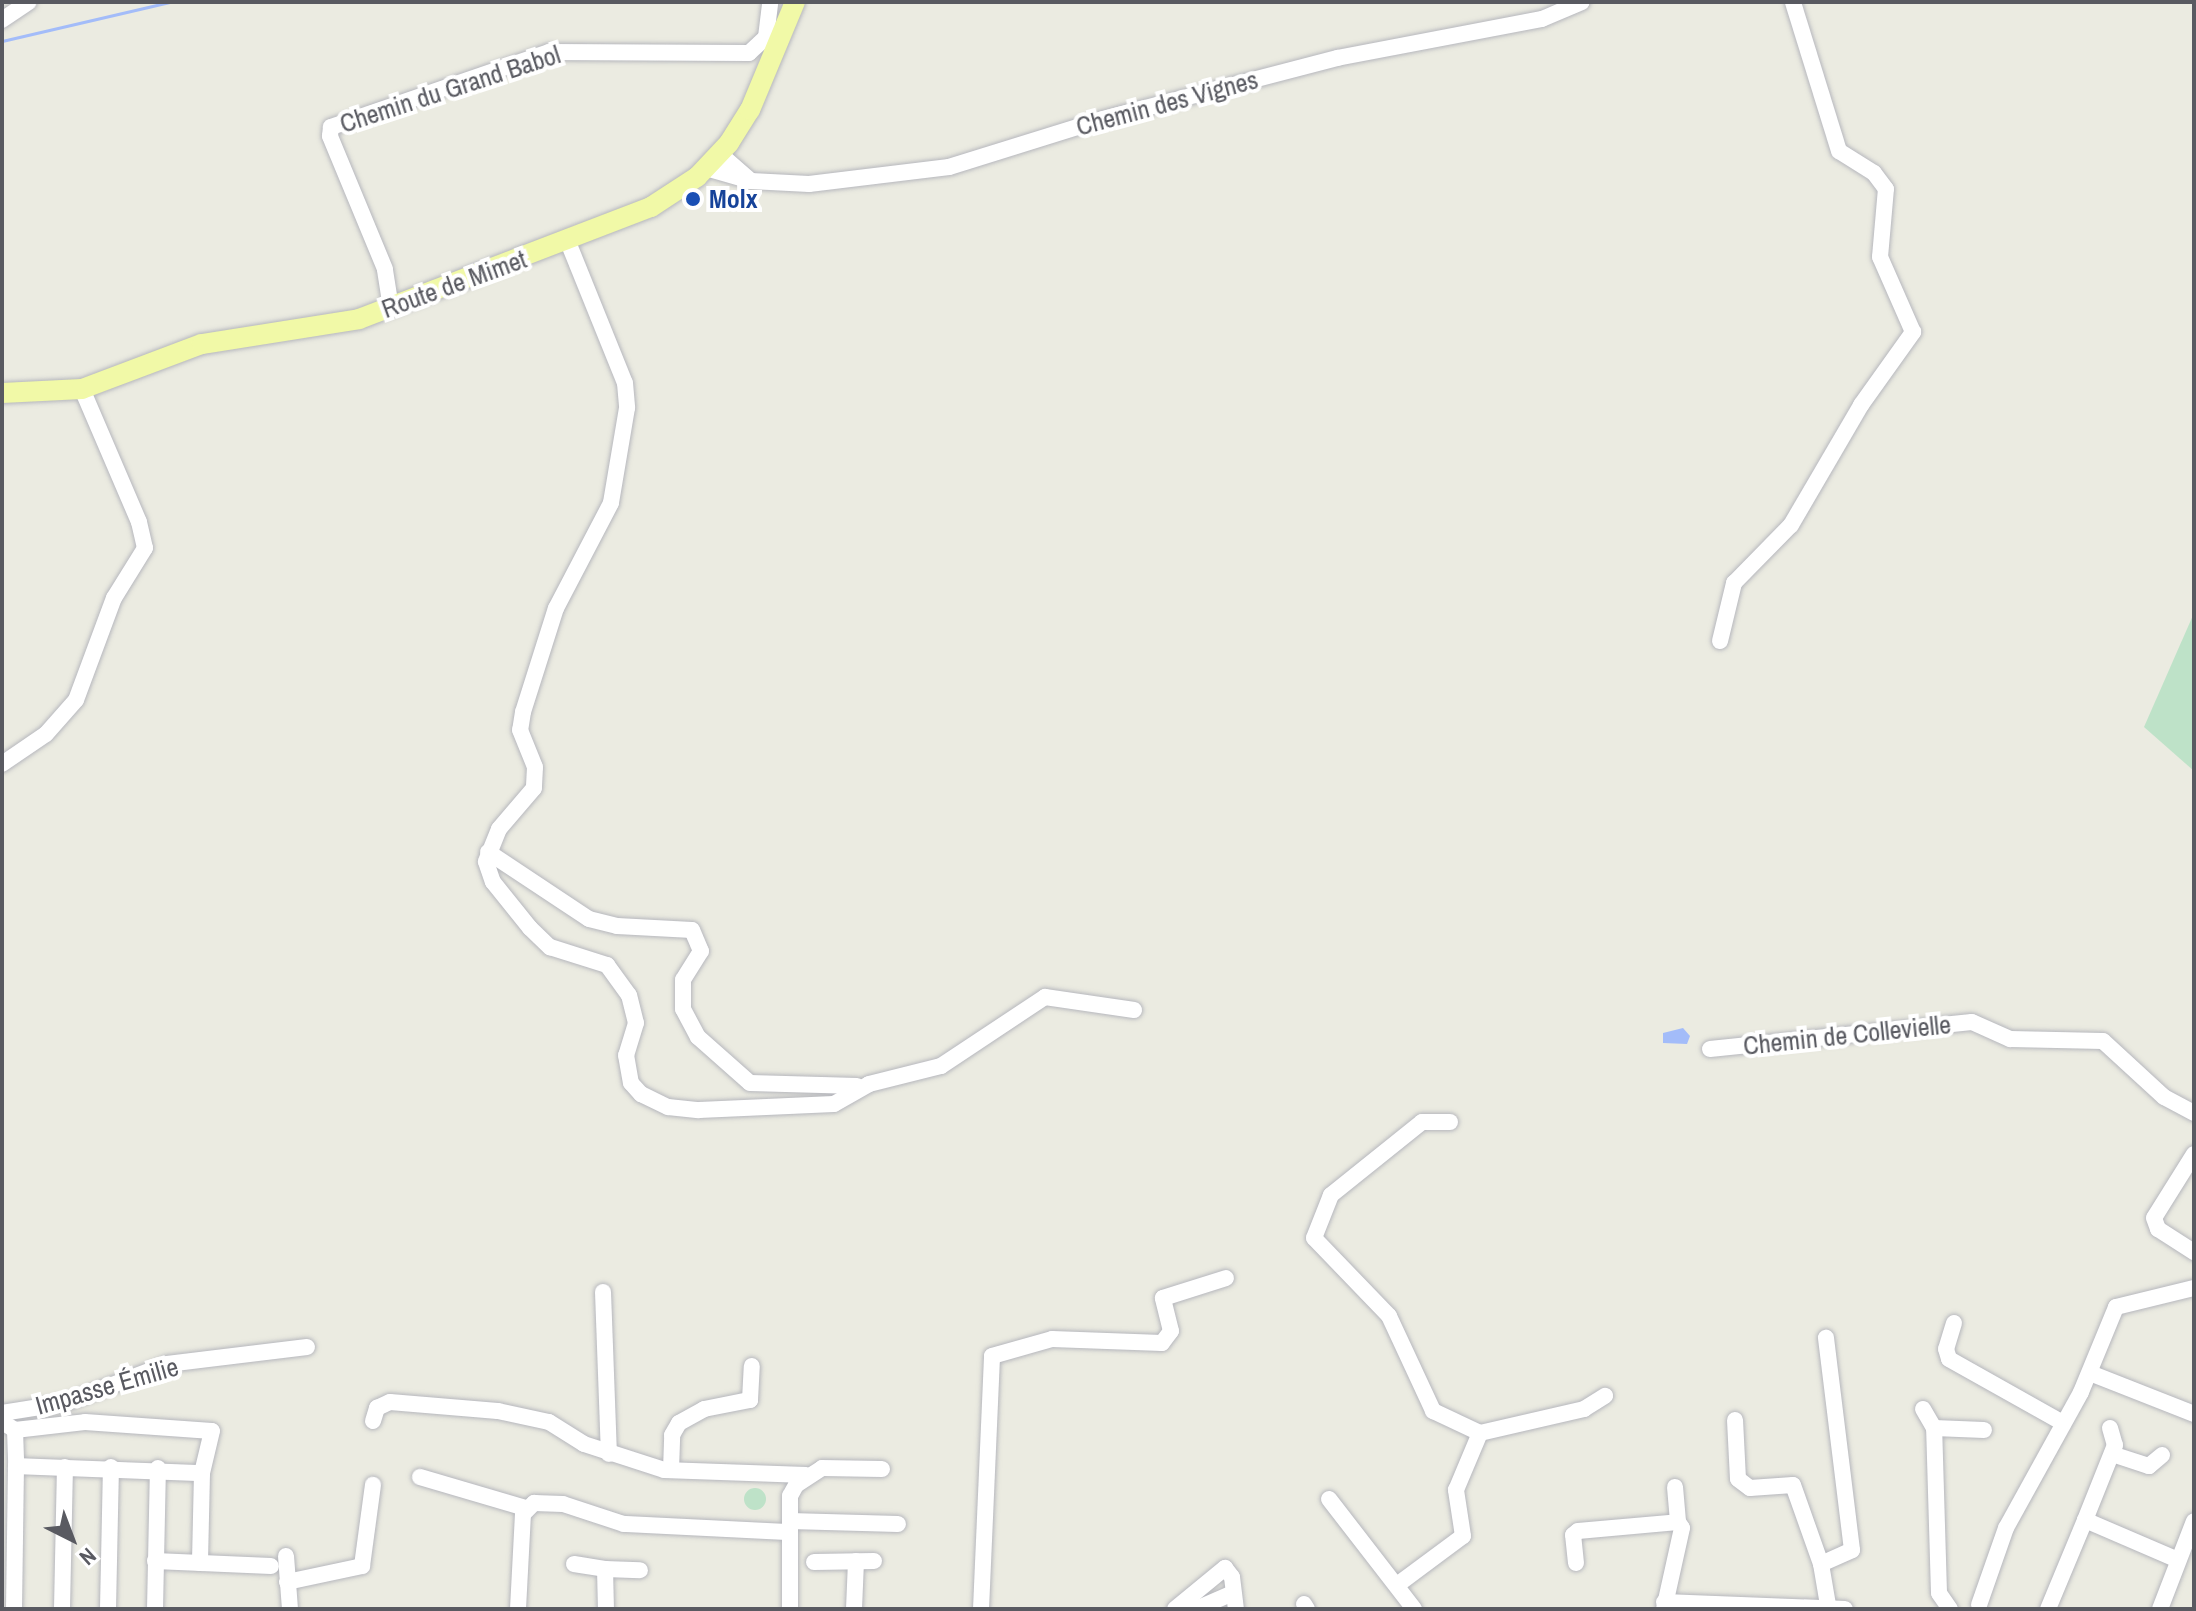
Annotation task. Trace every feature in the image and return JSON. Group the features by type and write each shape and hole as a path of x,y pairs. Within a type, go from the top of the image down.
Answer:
{"main road":[{"name":"Route de Mimet","path":"2,393 82,389 202,344 359,319 568,242 661,202 713,161 750,110 795,2"}],"street":[{"path":"2,20 29,2"},
{"name":"Chemin du Grand Babol","path":"391,308 385,269 330,136 331,127 549,52 749,53 766,37 770,2"},
{"name":"Chemin des Vignes","path":"713,161 751,181 809,184 949,167 1103,119 1307,65 1542,19 1582,2"},
{"path":"1720,641 1734,583 1791,525 1861,405 1913,332 1880,257 1886,189 1874,173 1839,151 1793,2"},
{"path":"568,242 625,383 627,408 611,503 556,608 523,712 520,730 535,767 534,788 499,829 488,852 486,862 493,882 530,928 550,947 607,965 629,995 636,1023 626,1071 641,1094 668,1107 699,1110 814,1105 834,1104 869,1084"},
{"path":"2,764 46,734 76,700 114,598 145,548 139,522 82,389"},
{"path":"488,852 589,919 617,926 692,930 701,951 683,980 683,1009 698,1037 750,1083 839,1089 941,1066 1045,997 1134,1010"},
{"name":"Chemin de Collevielle","path":"1710,1049 1972,1022 2010,1039 2103,1041 2164,1097 2194,1113"},
{"path":"1450,1122 1422,1122 1331,1195 1314,1238 1389,1316 1433,1411 1480,1433 1584,1409 1605,1396"},
{"path":"2194,1154 2154,1218 2162,1232 2194,1252"},
{"path":"981,1609 992,1356 1052,1339 1162,1343 1171,1331 1163,1298 1226,1278"},
{"path":"1979,1608 2022,1493 2090,1373 2120,1304 2194,1288"},
{"path":"603,1292 609,1454"},
{"path":"1954,1323 1946,1349 1949,1359 2063,1423"},
{"path":"1821,1564 1852,1550 1826,1338"},
{"name":"Impasse Émilie","path":"2,1413 65,1403 167,1364 307,1347"},
{"path":"671,1470 672,1435 679,1423 704,1409 750,1400 755,1393 752,1366"},
{"path":"2090,1373 2194,1414"},
{"path":"373,1421 377,1408 390,1402 498,1411 549,1422 609,1454 671,1470 806,1475 822,1468 882,1469"},
{"path":"1923,1409 1934,1428 1939,1593 1950,1609"},
{"path":"1675,1487 1680,1525 1664,1606 1836,1607 1793,1485 1750,1488 1738,1479 1735,1420"},
{"path":"14,1609 16,1466 9,1426 85,1422 207,1428 214,1436 202,1473 200,1563"},
{"path":"1934,1428 1984,1430"},
{"path":"2048,1609 2112,1454 2115,1445 2110,1428"},
{"path":"1397,1585 1463,1536 1456,1490 1480,1433"},
{"path":"2112,1454 2149,1466 2162,1455"},
{"path":"16,1466 158,1468 202,1473"},
{"path":"62,1609 65,1467"},
{"path":"108,1609 111,1467"},
{"path":"155,1609 158,1468"},
{"path":"790,1609 790,1496 806,1475"},
{"path":"420,1477 525,1508 540,1502 563,1504 624,1524 898,1524"},
{"path":"287,1582 362,1566 373,1485"},
{"path":"1329,1499 1414,1609"},
{"path":"518,1609 525,1508"},
{"path":"2085,1520 2178,1560"},
{"path":"2160,1609 2194,1521"},
{"path":"1576,1563 1573,1535 1578,1531 1680,1525"},
{"path":"286,1556 290,1609"},
{"path":"155,1561 271,1566"},
{"path":"854,1609 856,1561"},
{"path":"814,1562 874,1561"},
{"path":"574,1564 640,1570"},
{"path":"605,1569 606,1609"},
{"path":"1175,1609 1221,1569 1230,1573 1235,1601 1196,1609"}],"green space":[{"path":"2194,613 2194,771 2144,727"},
{"path":"755,1488 763,1491 766,1499 763,1507 755,1510 747,1507 744,1499 747,1491"}],"water":[{"path":"1683,1028 1690,1036 1687,1044 1663,1043 1663,1033"}],"waterway":[{"path":"2,41 170,2"}],"place":[{"name":"Molx","path":"693,199"}]}
